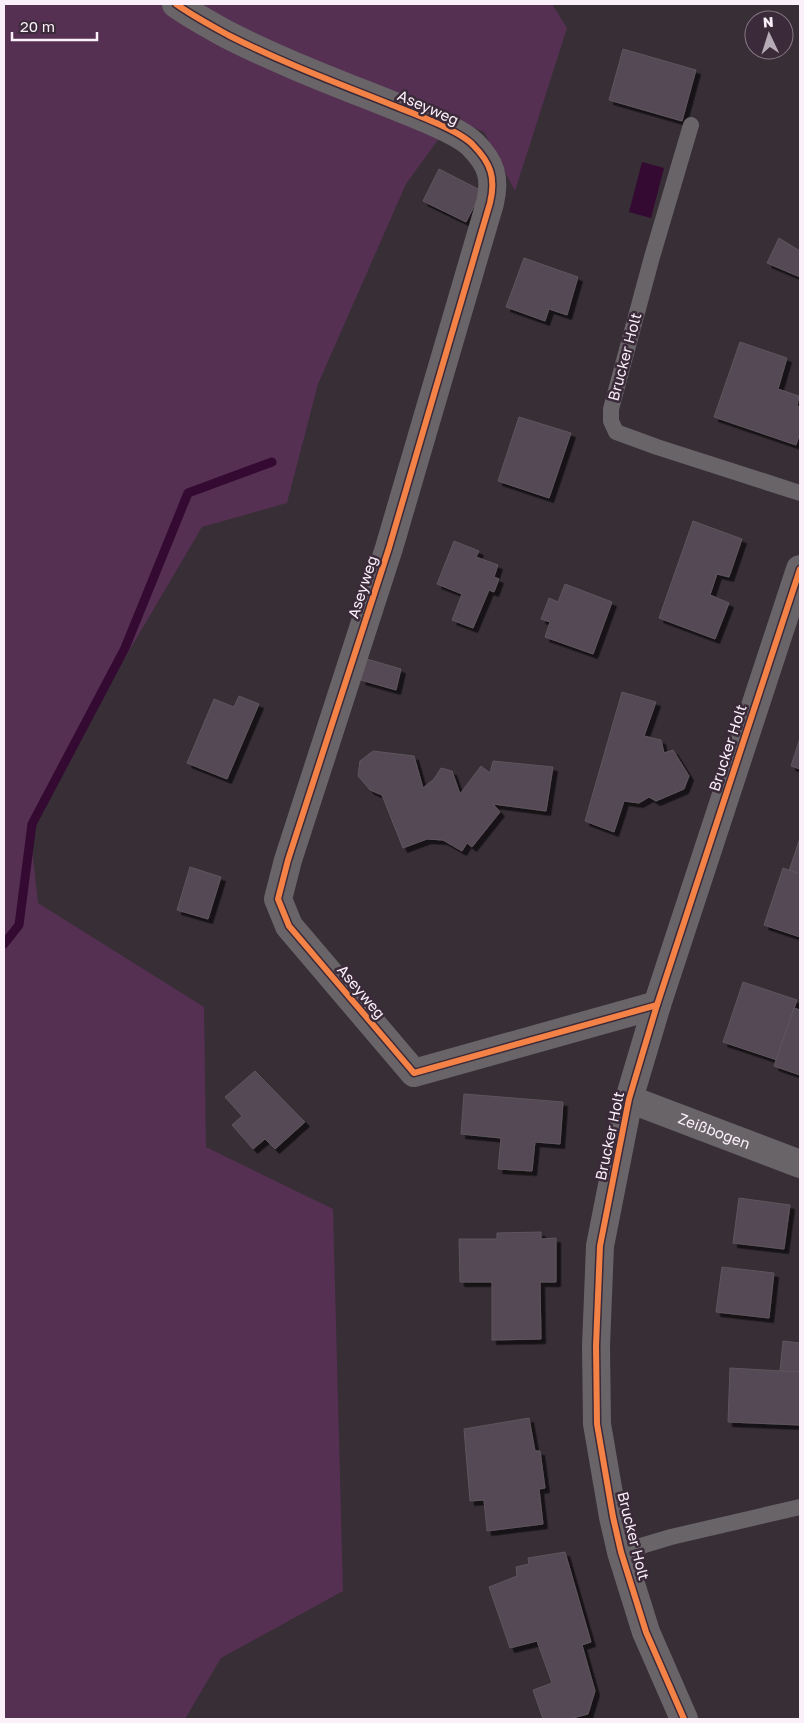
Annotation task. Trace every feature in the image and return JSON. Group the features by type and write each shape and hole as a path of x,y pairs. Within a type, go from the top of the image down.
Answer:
{"street":[{"name":"Aseyweg","path":"176,4 192,16 259,51 413,113 454,132 472,143 478,150 489,167 493,179 490,203 389,548 288,860 278,899 289,926 414,1073 657,1005"},
{"name":"Brucker Holt","path":"684,1719 646,1632 621,1552 597,1424 596,1346 600,1246 629,1099 657,1005 800,569"},
{"name":"Zeißbogen","path":"629,1099 800,1164"}],"lane":[{"name":"Brucker Holt","path":"691,125 652,257 611,409 611,421 616,432 800,493"},
{"path":"621,1552 671,1537 800,1507"}],"shaded area":[{"path":"4,4 161,4 182,24 443,133 406,184 318,384 287,503 202,527 29,821 38,903 204,1007 206,1147 333,1209 343,1591 221,1658 185,1719 4,1719"},
{"path":"198,4 552,4 567,28 515,191 484,132 267,42"},
{"path":"642,162 664,168 651,218 629,212"}],"building":[{"path":"623,49 696,70 682,121 609,100"},
{"path":"439,169 482,191 466,222 423,201"},
{"path":"779,238 800,251 800,277 767,263"},
{"path":"524,258 578,277 567,315 549,309 545,321 506,307"},
{"path":"740,342 787,358 778,389 799,396 797,406 800,407 800,432 796,445 714,417"},
{"path":"519,417 571,433 549,498 498,481"},
{"path":"693,521 742,539 729,577 717,574 710,595 729,603 715,639 659,618"},
{"path":"454,541 479,551 476,557 498,565 494,577 499,579 494,592 489,590 473,628 452,620 462,594 437,584"},
{"path":"565,584 612,602 593,654 545,637 550,622 541,619 549,598 558,602"},
{"path":"367,659 401,669 396,690 361,680"},
{"path":"622,692 656,702 644,736 661,740 664,753 673,750 689,776 684,789 656,801 649,797 639,803 624,801 614,832 585,821"},
{"path":"239,696 259,704 227,779 187,763 214,699 234,707"},
{"path":"800,738 800,769 791,766"},
{"path":"373,751 414,756 423,788 434,779 441,768 452,771 460,794 481,766 490,773 493,761 553,767 546,811 493,804 500,812 472,847 467,843 462,851 443,840 427,839 403,848 382,795 370,790 358,776 360,761"},
{"path":"800,838 800,874 789,871"},
{"path":"190,867 221,877 208,919 177,910"},
{"path":"783,868 800,874 800,937 764,925"},
{"path":"743,982 797,1000 777,1060 723,1042"},
{"path":"794,1008 800,1010 800,1075 774,1066"},
{"path":"255,1071 305,1122 275,1149 265,1139 253,1149 232,1125 242,1116 225,1097"},
{"path":"464,1094 563,1102 560,1144 535,1142 532,1171 498,1169 501,1138 461,1134"},
{"path":"739,1198 790,1205 784,1249 733,1243"},
{"path":"541,1232 541,1239 556,1238 556,1282 540,1282 541,1339 492,1340 492,1282 460,1282 459,1239 497,1239 497,1233"},
{"path":"722,1267 774,1273 769,1318 716,1312"},
{"path":"783,1341 800,1343 800,1372 780,1371"},
{"path":"730,1368 800,1372 800,1425 728,1422"},
{"path":"529,1418 535,1451 540,1451 545,1488 539,1489 543,1524 487,1531 484,1500 470,1501 464,1429"},
{"path":"565,1552 591,1642 582,1645 595,1691 588,1714 569,1719 543,1719 533,1690 552,1683 537,1641 510,1648 489,1587 517,1576 516,1567 529,1564 528,1558"}],"waterway":[{"path":"4,944 19,925 32,824 125,648 188,493 272,462"}],"cycle path":[{"path":"176,4 228,35 268,54 423,117 457,134 473,145 484,158 491,171 492,178 490,203 389,548 288,860 278,899 289,926 414,1073 657,1005"},
{"path":"684,1719 646,1632 621,1552 613,1517 597,1424 596,1346 600,1246 629,1099 657,1005 800,569"}]}
